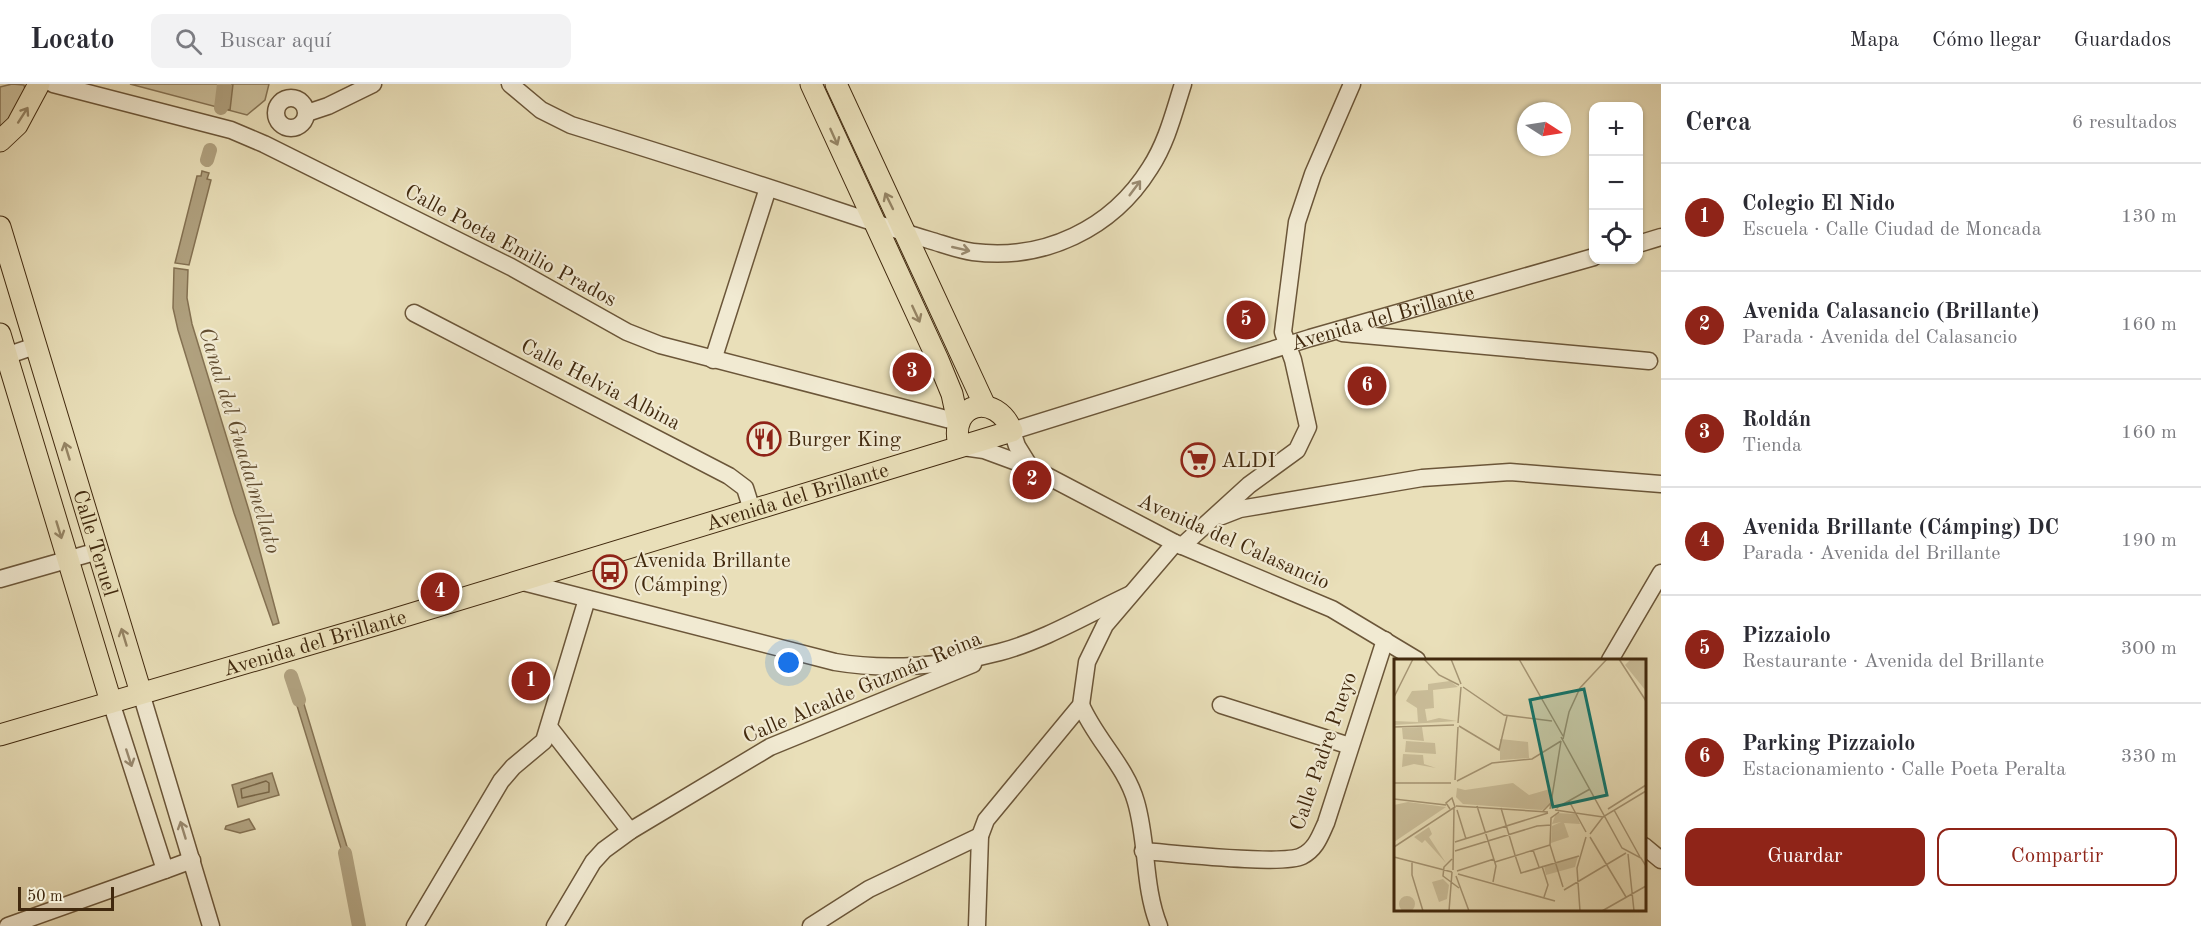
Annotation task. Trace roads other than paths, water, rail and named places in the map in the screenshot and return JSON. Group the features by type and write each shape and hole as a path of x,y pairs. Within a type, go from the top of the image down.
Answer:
{"main road":[{"path":"0,141 17,125 39,84"},
{"path":"811,84 949,386 958,422 956,433 959,446"},
{"path":"836,84 985,406"},
{"name":"Calle Teruel","path":"0,227 141,693"},
{"name":"Calle Teruel","path":"0,334 3,357 111,702"},
{"path":"958,422 969,408 985,406 997,410 1007,418 1012,431"},
{"name":"Avenida del Brillante","path":"0,735 519,581 1012,431"}],"street":[{"name":"Calle Poeta Emilio Prados","path":"53,84 231,130 275,149 510,267 627,332 660,345 958,422"},
{"path":"307,113 328,106 373,84"},
{"path":"510,84 541,110 571,125 768,188 874,225 971,252 994,254 1047,247 1095,227 1130,195 1151,168 1168,133 1184,84"},
{"path":"977,926 980,836 992,811 1081,705 1087,662 1105,625 1131,594 1179,545 1214,519 1249,485 1297,450 1308,427 1293,360 1283,332 1301,206 1353,84"},
{"path":"282,92 297,98 304,105 307,113 304,121 298,127 285,127 278,121 275,112 282,92"},
{"path":"275,149 285,127"},
{"path":"712,360 768,188"},
{"path":"1643,242 1661,237"},
{"name":"Avenida del Brillante","path":"1012,431 1286,345 1589,258"},
{"name":"Calle Helvia Albina","path":"414,313 729,476 745,488 752,510"},
{"path":"1332,332 1649,361"},
{"path":"3,357 35,346"},
{"path":"1012,431 1017,446 1030,467"},
{"name":"Avenida del Calasancio","path":"959,446 984,450 1030,467 1179,545 1332,609 1415,659"},
{"path":"1214,519 1240,509 1422,478 1510,472 1661,484"},
{"path":"0,579 98,551"},
{"path":"1611,659 1661,573"},
{"path":"519,581 835,662 862,666 905,666 1001,652 1131,594"},
{"path":"415,926 501,781 513,767 544,741 587,599"},
{"name":"Calle Padre Pueyo","path":"1143,851 1277,860 1302,856 1318,841 1385,640"},
{"name":"Calle Alcalde Guzmán Reina","path":"555,926 593,862 604,850 630,831 770,747 1001,652"},
{"path":"905,666 911,688"},
{"name":"Calle Teruel","path":"141,693 211,926"},
{"name":"Calle Teruel","path":"111,702 165,870"},
{"path":"1081,705 1131,787 1140,819 1149,897 1159,926"},
{"path":"1221,705 1350,746"},
{"path":"549,727 630,831"},
{"path":"811,926 869,889 980,836"},
{"path":"1646,848 1661,860"},
{"path":"9,926 192,860"}],"water":[{"path":"220,84 233,84 230,110 216,107"},
{"path":"202,171 209,173 207,179 211,180 189,265 175,263 197,176 201,176"},
{"path":"174,268 188,270 187,298 192,324 250,514 279,623 273,625 234,513 178,330 173,308"},
{"path":"297,681 354,870 348,871 290,683"},
{"path":"272,773 279,795 238,807 232,785"},
{"path":"249,819 255,829 240,833 225,829 226,826"},
{"path":"355,876 360,903 354,904 349,878"}],"waterway":[{"name":"Canal del Guadalmellato","path":"221,108 224,84"},
{"name":"Canal del Guadalmellato","path":"207,160 210,150"},
{"name":"Canal del Guadalmellato","path":"291,676 299,700"},
{"name":"Canal del Guadalmellato","path":"345,853 359,926"}],"place":[{"name":"Pizzaiolo","path":"1246,320"},
{"name":"Roldán","path":"912,372"},
{"name":"Parking Pizzaiolo","path":"1367,386"},
{"name":"Burger King","path":"764,439"},
{"name":"ALDI","path":"1198,460"},
{"name":"Avenida Calasancio (Brillante)","path":"1032,480"},
{"name":"Avenida Brillante (Cámping)","path":"610,572"},
{"name":"Avenida Brillante (Cámping) DC","path":"440,592"},
{"name":"Colegio El Nido","path":"531,681"}]}
